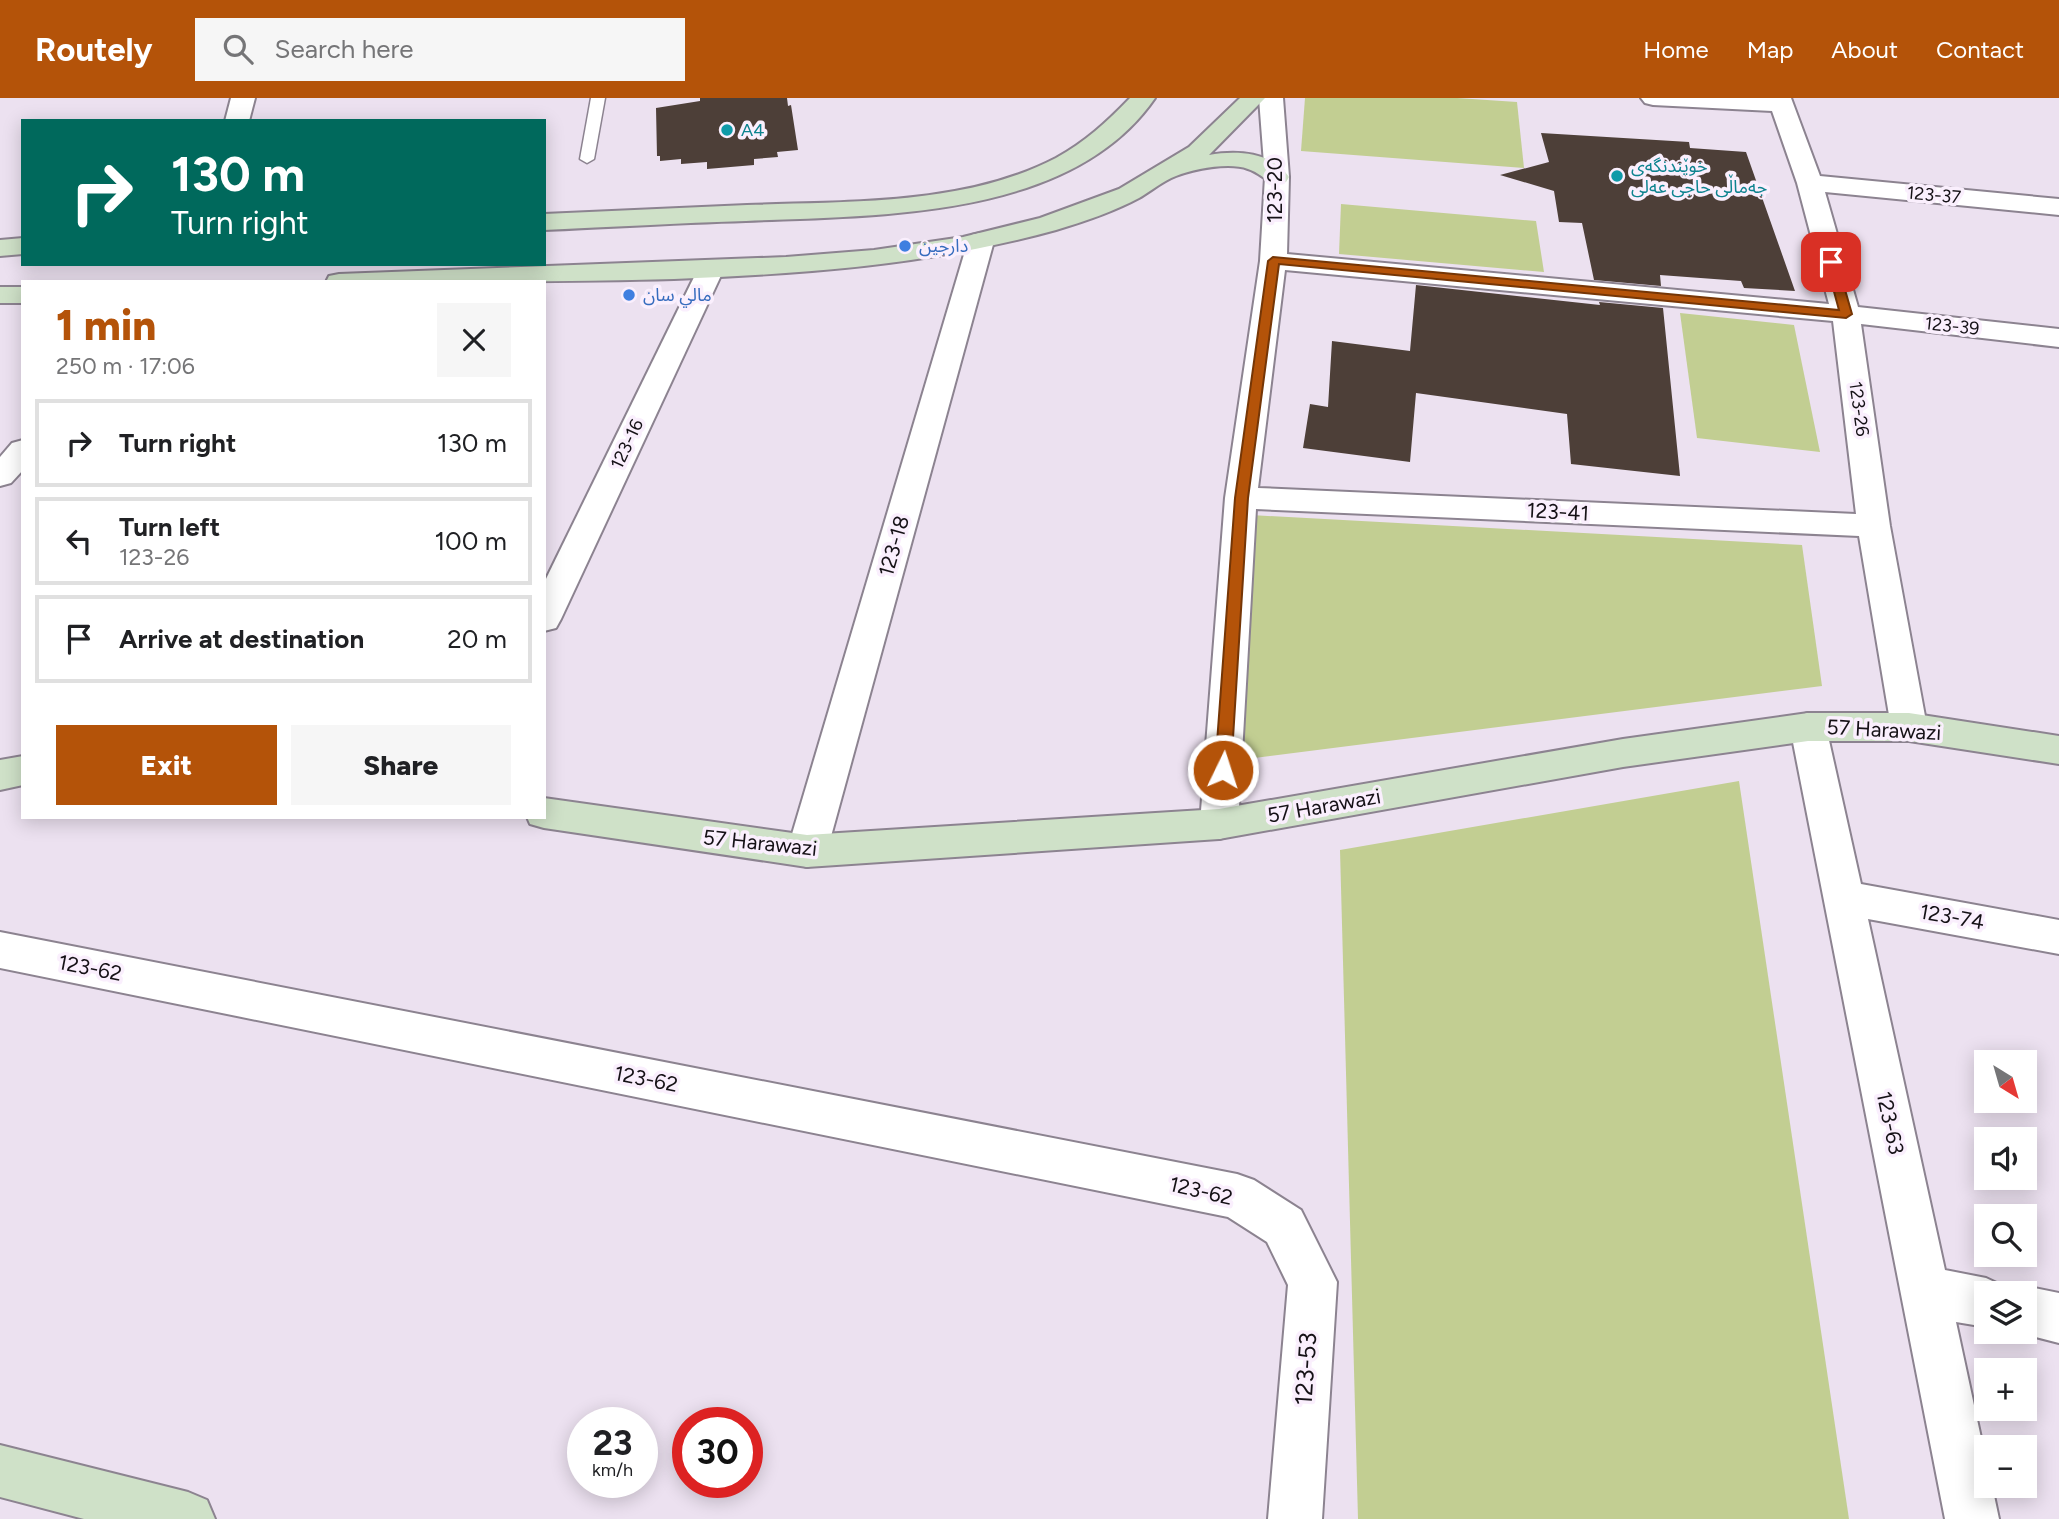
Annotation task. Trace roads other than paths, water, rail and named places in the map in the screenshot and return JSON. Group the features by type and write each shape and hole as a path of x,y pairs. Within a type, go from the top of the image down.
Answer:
{"street":[{"path":"238,119 243,98"},
{"path":"546,222 818,212 913,204 1000,187 1031,176 1103,141 1126,120 1143,98"},
{"path":"435,280 819,263 981,241 1075,216 1175,169 1200,153 1232,125 1253,98"},
{"name":"123-20","path":"1219,824 1241,498 1273,261 1277,177 1271,98"},
{"path":"1653,98 1781,102"},
{"name":"123-26","path":"1781,102 1810,183 1846,314 1874,526 1909,727"},
{"path":"1175,169 1208,162 1245,161 1260,164 1277,177"},
{"name":"123-37","path":"1810,183 2059,207"},
{"path":"818,212 819,263"},
{"name":"123-18","path":"807,852 981,241"},
{"path":"0,248 21,246"},
{"name":"123-39","path":"1273,261 1846,314 2059,338"},
{"name":"123-16","path":"546,615 710,269"},
{"path":"0,295 21,295"},
{"path":"0,476 21,452"},
{"name":"123-41","path":"1241,498 1874,526"},
{"name":"57 Harawazi","path":"546,813 807,852 1219,824 1623,753 1808,726 1909,727 2059,750"},
{"name":"123-63","path":"1808,726 1972,1519"},
{"path":"0,775 21,770"},
{"name":"123-74","path":"1844,898 2059,937"},
{"name":"123-62","path":"0,950 1237,1196 1284,1226"},
{"name":"123-53","path":"1284,1226 1313,1282 1295,1519"},
{"path":"1925,1291 1974,1301"},
{"path":"2037,1313 2059,1318"},
{"path":"0,1471 188,1519"}],"lane":[{"path":"587,159 598,98"}],"place":[{"name":"A4","path":"727,130"},
{"name":"خوێندنگەی جەماڵی حاجی عەلی","path":"1617,176"},
{"name":"دارجين","path":"905,246"},
{"name":"مالي سان","path":"629,295"}]}
